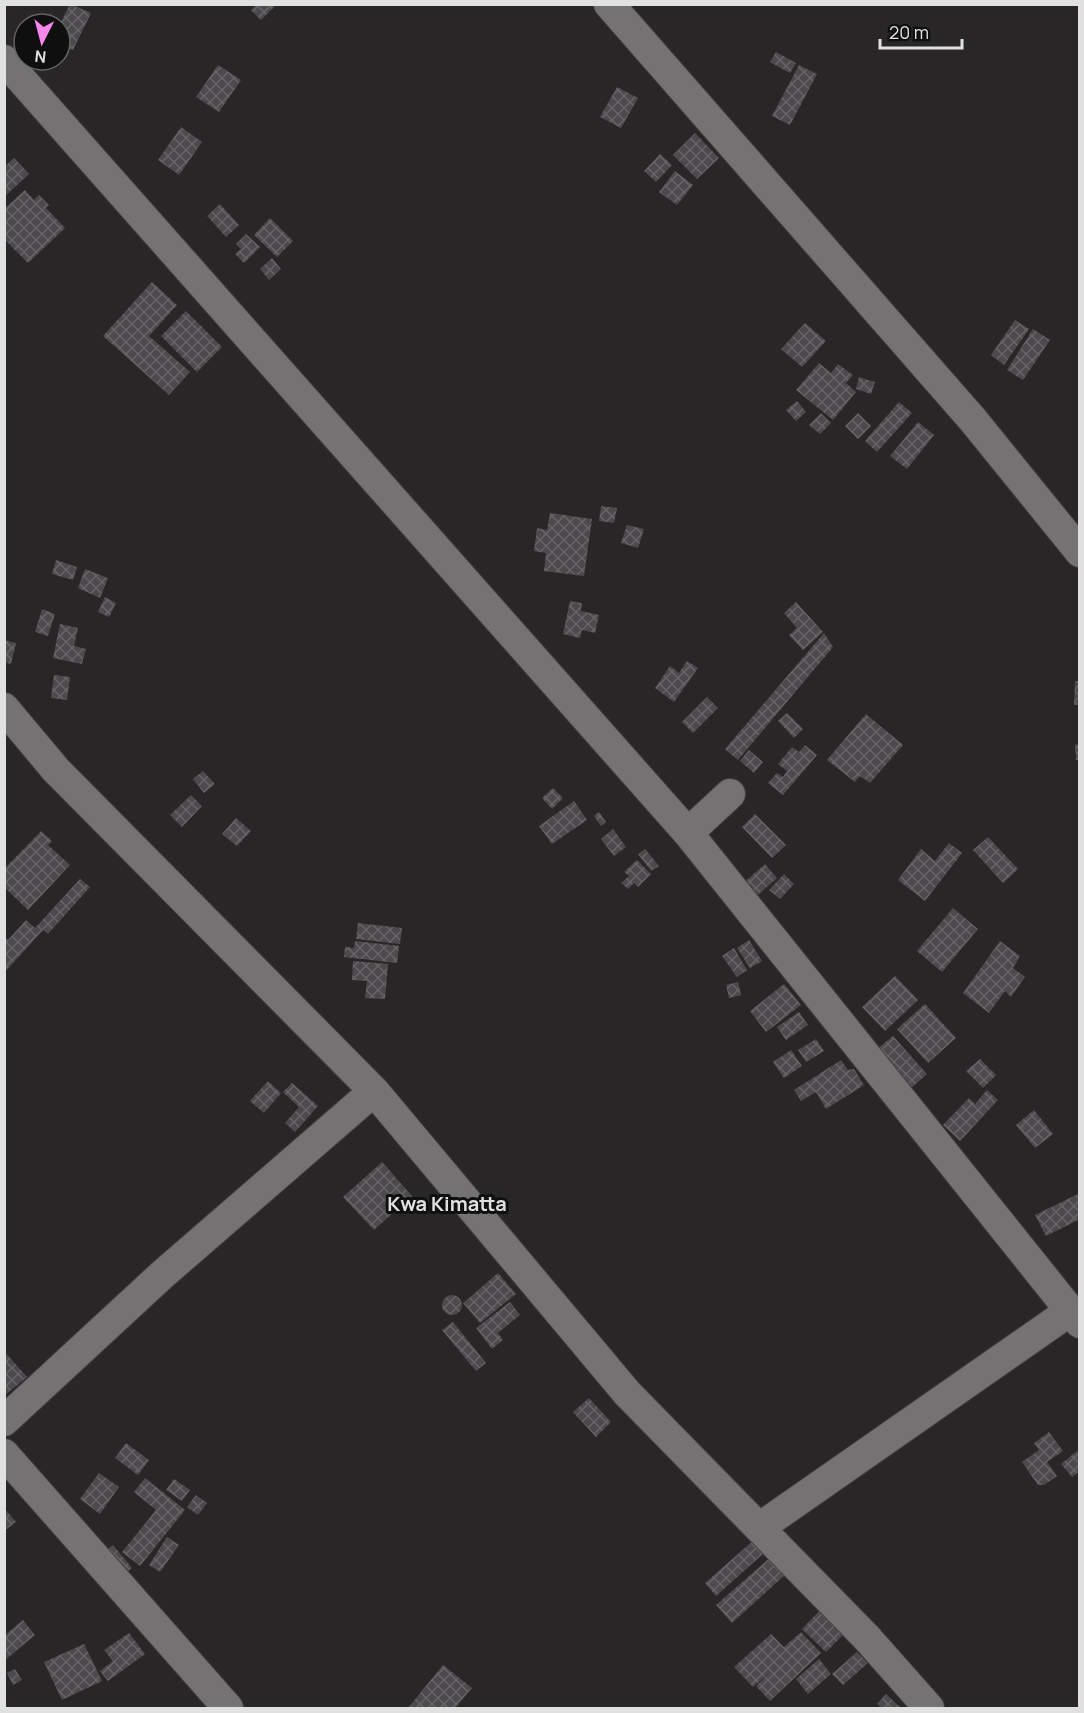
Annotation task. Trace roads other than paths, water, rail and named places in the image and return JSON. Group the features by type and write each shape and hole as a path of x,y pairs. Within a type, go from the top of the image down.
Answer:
{"street":[{"path":"609,4 973,420 1080,552"},
{"path":"4,60 688,833 1075,1317 759,1528"},
{"path":"4,708 56,771 374,1091 627,1393 867,1638 929,1708"},
{"path":"688,833 730,794"},
{"path":"4,1421 163,1274 374,1091"},
{"path":"4,1454 228,1708"}],"district":[{"name":"Kwa Kimatta","path":"447,1204"}]}
